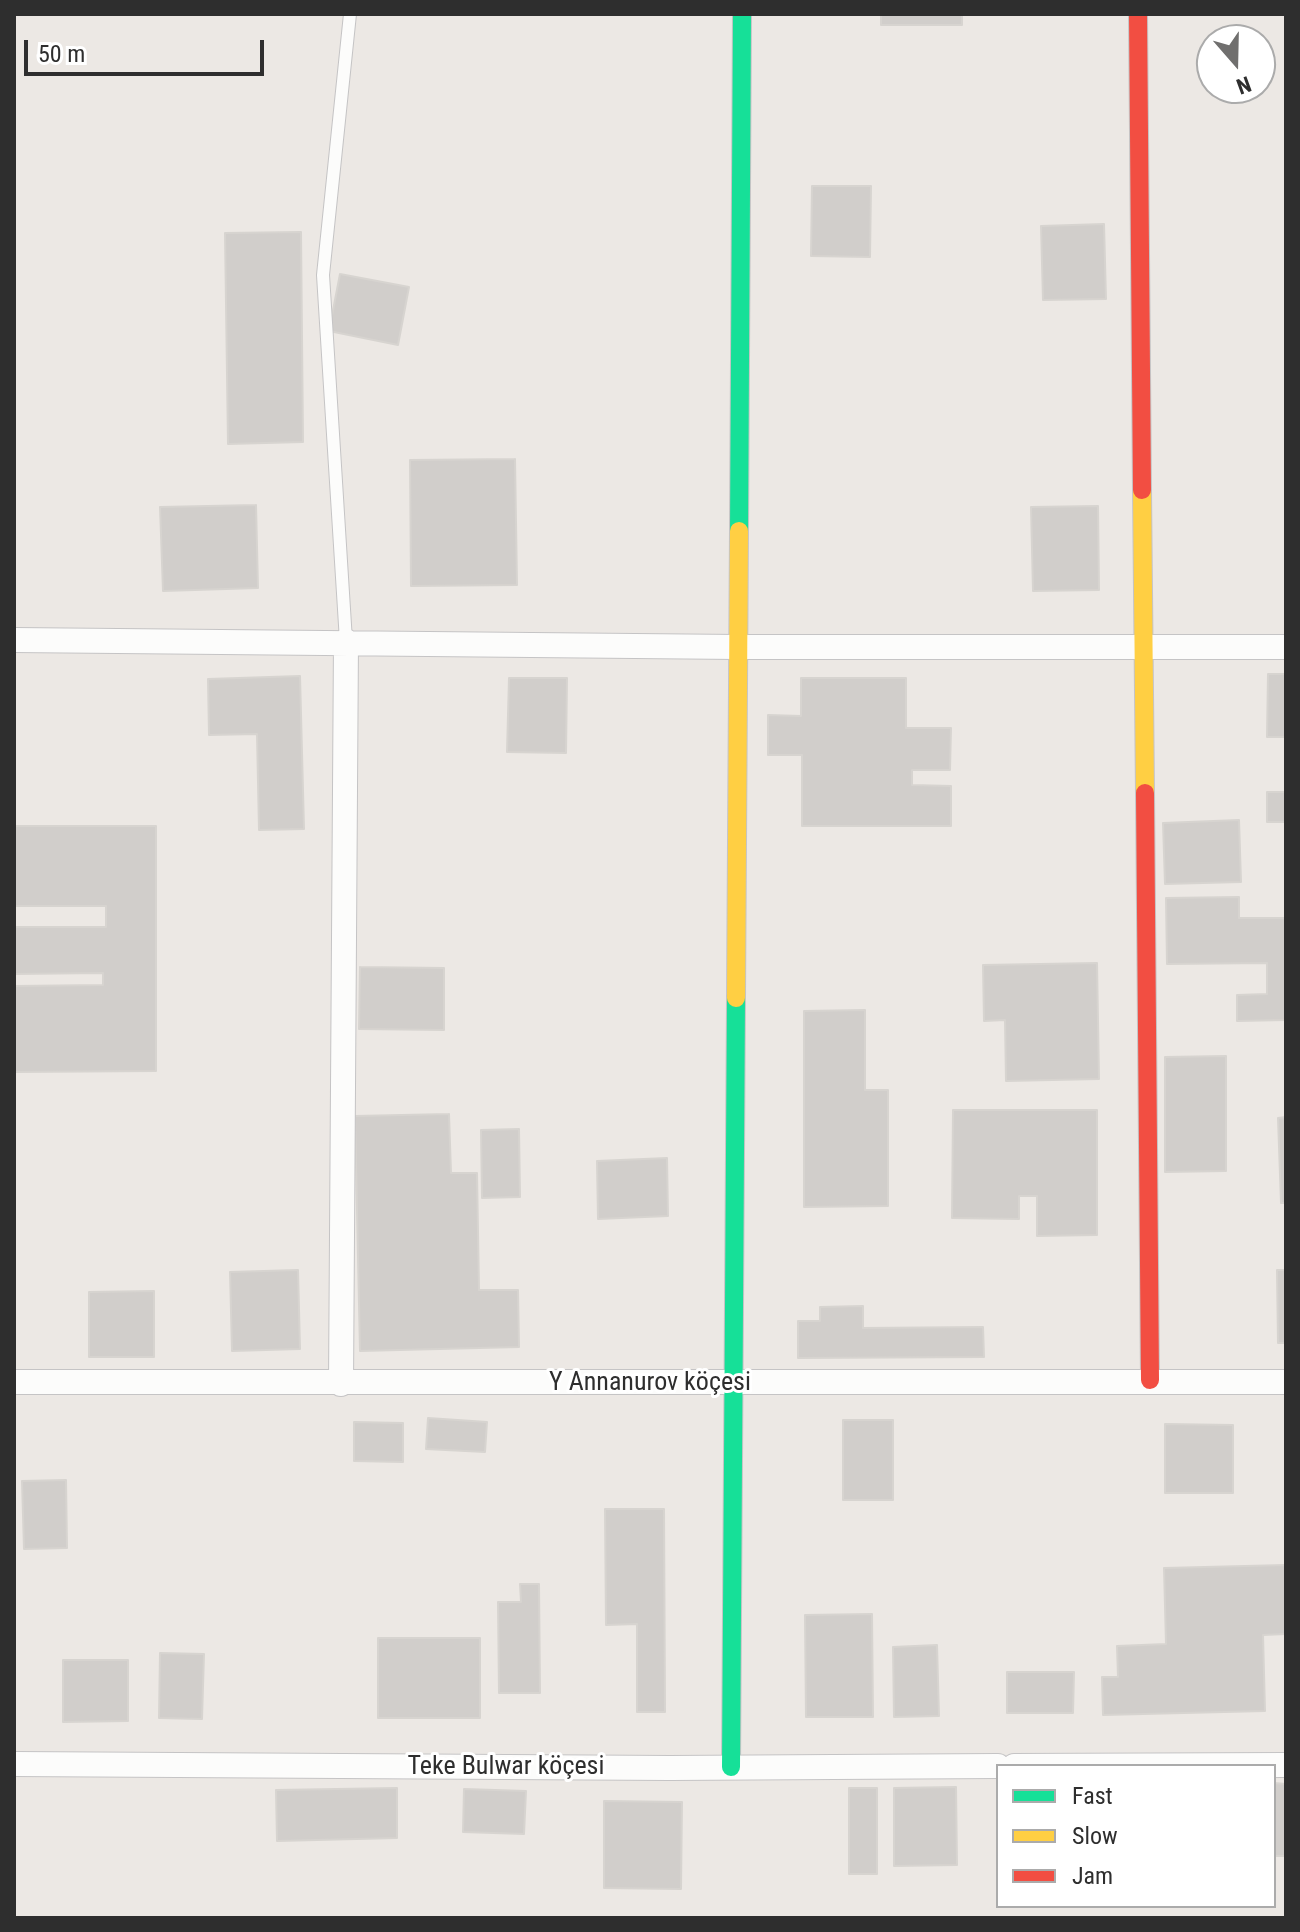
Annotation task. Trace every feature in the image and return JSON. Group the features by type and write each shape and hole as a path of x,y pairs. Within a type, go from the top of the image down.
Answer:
{"street":[{"path":"731,1767 742,14"},
{"path":"1138,14 1150,1380"},
{"path":"14,640 738,647 1286,647"},
{"path":"341,1384 346,641"},
{"name":"Y Annanurov köçesi","path":"14,1382 1286,1382"},
{"name":"Teke Bulwar köçesi","path":"14,1764 996,1766"}],"lane":[{"path":"346,641 323,275 350,14"}],"building":[{"path":"881,14 962,14 962,25 881,25"},
{"path":"812,186 871,186 870,257 811,256"},
{"path":"1104,224 1106,299 1043,300 1041,226"},
{"path":"301,232 303,442 228,444 225,233"},
{"path":"340,274 409,287 398,345 329,331"},
{"path":"515,459 517,585 411,586 410,460"},
{"path":"256,505 258,588 163,591 160,507"},
{"path":"1098,506 1099,590 1033,591 1031,507"},
{"path":"1268,674 1286,674 1286,737 1267,737"},
{"path":"300,676 304,829 259,830 257,734 209,735 208,679"},
{"path":"509,678 567,678 566,753 507,752"},
{"path":"801,678 906,678 906,728 951,728 950,770 912,770 912,785 951,786 951,826 802,826 802,755 768,755 768,715 801,716"},
{"path":"1267,792 1286,792 1286,822 1267,822"},
{"path":"1239,820 1241,882 1165,884 1163,823"},
{"path":"14,826 156,826 156,1071 14,1072 14,986 103,985 103,973 14,974 14,927 106,927 106,906 14,906"},
{"path":"1239,897 1239,918 1286,918 1286,1020 1237,1021 1237,995 1267,994 1267,963 1167,964 1166,898"},
{"path":"1097,963 1099,1079 1006,1081 1005,1020 984,1021 983,965"},
{"path":"360,967 444,968 444,1030 359,1029"},
{"path":"865,1010 865,1090 888,1090 888,1206 804,1207 804,1011"},
{"path":"1226,1056 1226,1171 1165,1172 1165,1057"},
{"path":"953,1110 1097,1110 1097,1235 1037,1236 1037,1196 1019,1196 1019,1219 952,1218"},
{"path":"449,1114 451,1173 477,1173 479,1290 518,1290 519,1347 360,1351 355,1116"},
{"path":"1286,1117 1286,1203 1281,1203 1278,1118"},
{"path":"519,1129 520,1197 482,1198 481,1130"},
{"path":"667,1158 668,1216 598,1219 597,1161"},
{"path":"298,1270 300,1349 232,1351 230,1272"},
{"path":"1277,1270 1286,1270 1286,1343 1278,1343"},
{"path":"154,1291 154,1357 89,1357 89,1292"},
{"path":"863,1306 863,1328 983,1327 984,1357 798,1358 798,1321 820,1321 820,1307"},
{"path":"428,1418 487,1422 485,1452 426,1449"},
{"path":"843,1420 893,1420 893,1500 843,1500"},
{"path":"354,1422 403,1423 403,1462 354,1461"},
{"path":"1165,1424 1233,1425 1233,1493 1165,1493"},
{"path":"66,1480 67,1548 24,1549 22,1481"},
{"path":"605,1509 664,1509 665,1712 637,1712 637,1624 606,1625"},
{"path":"1286,1565 1286,1634 1263,1635 1265,1711 1103,1715 1102,1677 1118,1677 1117,1646 1166,1644 1164,1568"},
{"path":"520,1584 539,1584 540,1693 499,1693 498,1602 521,1602"},
{"path":"872,1614 873,1717 806,1717 805,1615"},
{"path":"378,1638 480,1638 480,1718 378,1718"},
{"path":"937,1645 939,1716 894,1717 893,1647"},
{"path":"160,1653 204,1654 202,1719 159,1718"},
{"path":"63,1660 128,1660 128,1721 63,1722"},
{"path":"1007,1672 1074,1672 1073,1713 1007,1713"},
{"path":"1276,1783 1286,1784 1285,1856 1276,1856"},
{"path":"956,1787 957,1865 894,1866 894,1788"},
{"path":"397,1788 397,1838 277,1841 276,1790"},
{"path":"849,1788 877,1788 877,1874 849,1874"},
{"path":"464,1789 526,1791 524,1834 463,1832"},
{"path":"604,1801 682,1802 681,1889 604,1888"}],"traffic: fast":[{"path":"739,531 742,14"},
{"path":"731,1767 736,998"}],"traffic: slow":[{"path":"1142,490 1145,793"},
{"path":"736,998 739,531"}],"traffic: jam":[{"path":"1138,14 1142,490"},
{"path":"1145,793 1150,1380"}]}
